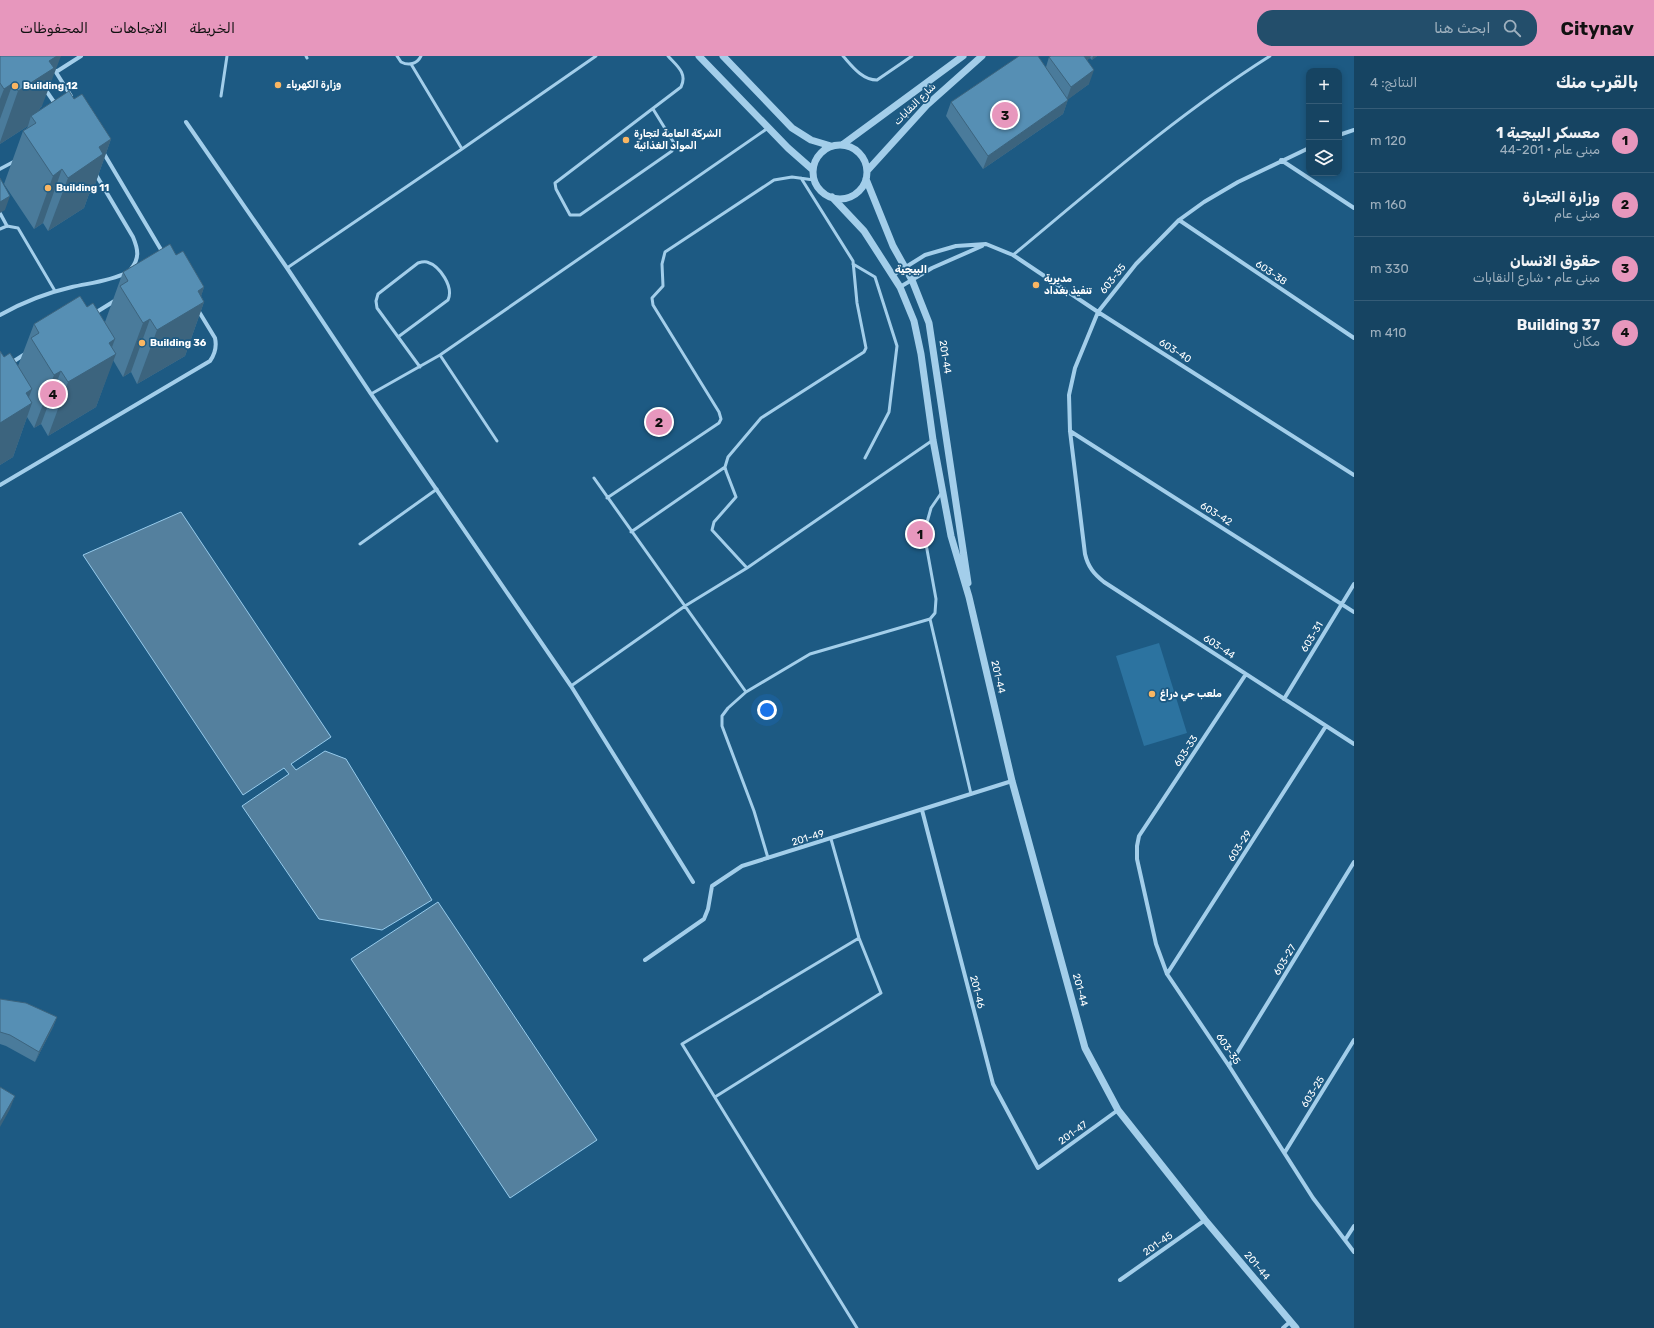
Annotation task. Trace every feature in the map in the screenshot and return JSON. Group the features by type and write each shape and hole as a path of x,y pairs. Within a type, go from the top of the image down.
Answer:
{"street":[{"path":"56,72 81,56"},
{"path":"699,56 768,128 813,170"},
{"path":"722,56 792,128 811,140 832,146"},
{"name":"شارع النقابات","path":"867,171 927,105 982,56"},
{"name":"شارع النقابات","path":"842,145 959,57"},
{"path":"48,61 72,100"},
{"path":"44,86 57,108"},
{"path":"186,122 571,686 693,882"},
{"path":"1342,134 1354,130"},
{"path":"842,145 853,148 862,155 867,171 866,179 861,189 853,196 843,199 832,197 821,191 814,180 813,170 819,155 827,148 842,145"},
{"path":"101,148 165,257"},
{"name":"603-35","path":"1085,554 1070,431 1069,395 1072,380 1098,312 1136,264 1180,220 1204,202 1238,182 1306,149"},
{"path":"0,169 19,158"},
{"path":"1281,160 1354,208"},
{"path":"1,314 55,291 119,276 131,270 136,264 138,248 94,171"},
{"name":"201-44","path":"866,179 893,246 912,280 929,323 966,565 969,597"},
{"name":"201-44","path":"832,197 864,231 900,287 914,321 921,354 933,440 951,536 969,597 1012,781 1085,1048 1118,1110 1205,1220 1296,1328"},
{"path":"0,213 7,226"},
{"name":"603-38","path":"1180,220 1354,338"},
{"path":"900,287 932,268 986,244"},
{"name":"603-40","path":"893,275 925,255 956,246 986,244 1013,255 1098,312 1354,475"},
{"path":"88,317 121,297"},
{"path":"0,485 210,361 215,352 215,338 194,305"},
{"path":"7,365 27,353"},
{"name":"603-42","path":"1070,431 1354,612"},
{"name":"603-44","path":"1085,554 1087,564 1094,574 1104,582 1354,744"},
{"name":"603-31","path":"1284,699 1354,584"},
{"name":"603-33","path":"1140,836 1246,674"},
{"name":"603-29","path":"1167,974 1326,726"},
{"name":"201-49","path":"645,960 704,919 708,910 712,886 742,866 972,795 1012,781"},
{"name":"201-46","path":"922,810 993,1084 1038,1168"},
{"name":"603-35","path":"1140,836 1137,846 1137,859 1156,944 1167,974 1230,1066 1313,1198 1354,1252"},
{"name":"603-27","path":"1230,1066 1354,862"},
{"name":"603-25","path":"1285,1152 1354,1040"},
{"name":"201-47","path":"1038,1168 1118,1110"},
{"name":"201-45","path":"1120,1280 1205,1220"},
{"path":"1345,1240 1354,1226"},
{"path":"1283,1328 1291,1321"}],"lane":[{"path":"221,96 227,56"},
{"path":"397,56 401,62 411,64 416,63 421,56"},
{"path":"287,268 596,56"},
{"path":"653,109 674,143 672,151 580,215 570,215 556,189 555,183 678,90 684,82 683,73 668,56"},
{"path":"843,56 865,78 871,80 877,80 912,56"},
{"path":"903,56 907,60"},
{"path":"1013,255 1157,136 1228,83 1270,56"},
{"path":"411,64 462,149"},
{"path":"371,394 440,355 768,128"},
{"path":"607,498 719,422 721,419 720,412 653,304 652,298 663,286 662,264 665,252 766,184 783,177 814,180"},
{"path":"747,568 712,530 714,522 736,497 725,467 728,457 761,418 865,350 857,303 853,264 801,178"},
{"path":"0,229 7,226 18,228 55,291"},
{"path":"398,337 448,300 451,295 450,285 435,265 426,261 418,263 378,294 376,301 377,308 398,337 420,367"},
{"path":"853,264 875,277 897,346 889,412 865,458"},
{"path":"440,355 497,441"},
{"path":"571,686 685,606 747,568 933,440"},
{"path":"631,532 725,467"},
{"path":"594,478 746,692"},
{"path":"360,544 437,489"},
{"path":"768,858 754,812 722,726 722,716 728,708 746,692 810,654 930,619 935,613 936,599 924,533 931,508 942,490"},
{"path":"930,619 972,795"},
{"path":"715,1097 881,993 859,938 830,839"},
{"path":"857,1328 682,1044 859,938"}],"shaded area":[{"path":"181,512 331,737 291,764 296,770 325,751 346,759 432,900 382,930 319,919 242,806 289,774 284,768 243,795 83,555"},
{"name":"ملعب حي دراغ","path":"1159,643 1187,733 1144,746 1116,656"},
{"path":"438,902 597,1140 510,1198 351,959"}],"building":[{"path":"0,56 57,56 49,61 54,68 18,91 13,83 4,89 0,83"},
{"path":"1019,56 1038,56 1068,100 988,156 951,102"},
{"path":"1084,56 1094,70 1071,87 1049,57"},
{"path":"69,91 74,99 82,94 111,139 99,147 103,154 68,178 62,169 53,176 23,131 36,123 31,116"},
{"path":"0,178 10,196 0,202"},
{"path":"170,244 176,255 183,251 204,287 198,291 204,302 157,330 150,319 143,323 120,286 128,281 123,272"},
{"path":"80,296 87,307 93,303 115,339 109,343 116,354 68,382 61,371 54,375 31,338 39,333 34,324"},
{"path":"0,351 4,357 10,353 32,389 26,393 32,403 0,423"},
{"path":"0,999 26,1003 57,1017 39,1052 10,1035 0,1032"},
{"path":"0,1087 15,1096 0,1122"}],"place":[{"name":"وزارة الكهرباء","path":"278,85"},
{"name":"Building 12","path":"15,86"},
{"name":"حقوق الانسان","path":"1005,115"},
{"name":"الشركة العامة لتجارة المواد الغذائية","path":"626,140"},
{"name":"Building 11","path":"48,188"},
{"name":"مديرية تنفيذ بغداد","path":"1036,285"},
{"name":"Building 36","path":"142,343"},
{"name":"Building 37","path":"53,394"},
{"name":"وزارة التجارة","path":"659,422"},
{"name":"معسكر البيجية 1","path":"920,534"},
{"name":"ملعب حي دراغ","path":"1152,694"}],"district":[{"name":"البيجية","path":"911,269"}]}
